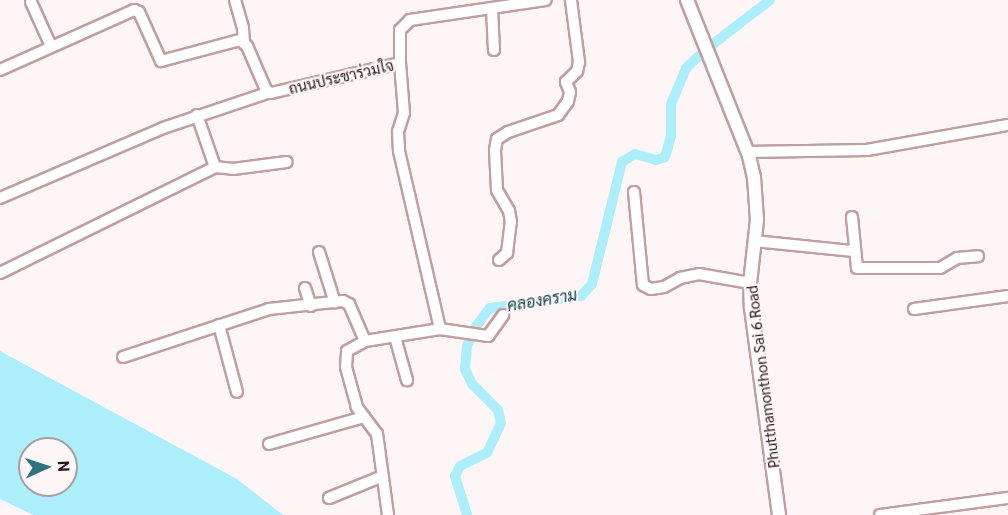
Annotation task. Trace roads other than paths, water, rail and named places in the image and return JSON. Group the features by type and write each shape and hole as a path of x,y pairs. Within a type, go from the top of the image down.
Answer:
{"main road":[{"name":"Phutthamonthon Sai 6 Road","path":"687,0 747,152 757,204 750,283 751,308 779,515"}],"street":[{"name":"ถนนประชาร่วมใจ","path":"235,0 243,28 244,42 267,93 400,63 400,30 405,22 546,0"},
{"path":"500,260 507,253 511,222 509,211 497,190 495,150 497,140 516,129 558,116 568,101 570,92 566,82 577,71 579,62 571,0"},
{"path":"31,2 51,46"},
{"path":"492,8 494,50"},
{"path":"0,70 130,10 139,12 161,61 236,40 244,42"},
{"path":"400,63 404,113 399,132 399,151 440,330"},
{"path":"0,198 197,116 267,93"},
{"path":"197,116 215,167 222,170 287,162"},
{"path":"747,152 867,150 1008,124"},
{"path":"0,273 215,167"},
{"path":"634,192 643,285 651,289 664,287 680,278 699,274 750,283"},
{"path":"852,217 853,251 855,264 860,269 940,268 957,258 978,256"},
{"path":"754,241 853,251"},
{"path":"319,252 335,303"},
{"path":"305,288 310,306"},
{"path":"914,309 1008,296"},
{"path":"123,357 269,309 335,303 349,304 365,341"},
{"path":"388,515 377,434 357,407 346,358 347,351 365,341 440,330 479,336 490,335 503,315"},
{"path":"219,325 237,392"},
{"path":"395,336 407,381"},
{"path":"269,444 363,417"},
{"path":"329,498 383,476"},
{"path":"880,515 1008,498"}],"water":[{"path":"0,351 237,479 283,515 33,515 0,499"}],"waterway":[{"name":"คลองคราม","path":"713,44 770,0"},
{"name":"คลองคราม","path":"467,515 455,476 460,466 487,453 501,423 498,410 472,384 465,369 467,346 477,325 490,308 581,296 592,284 622,162 635,154 656,160 665,157 671,136 671,104 686,68 699,56"}]}
